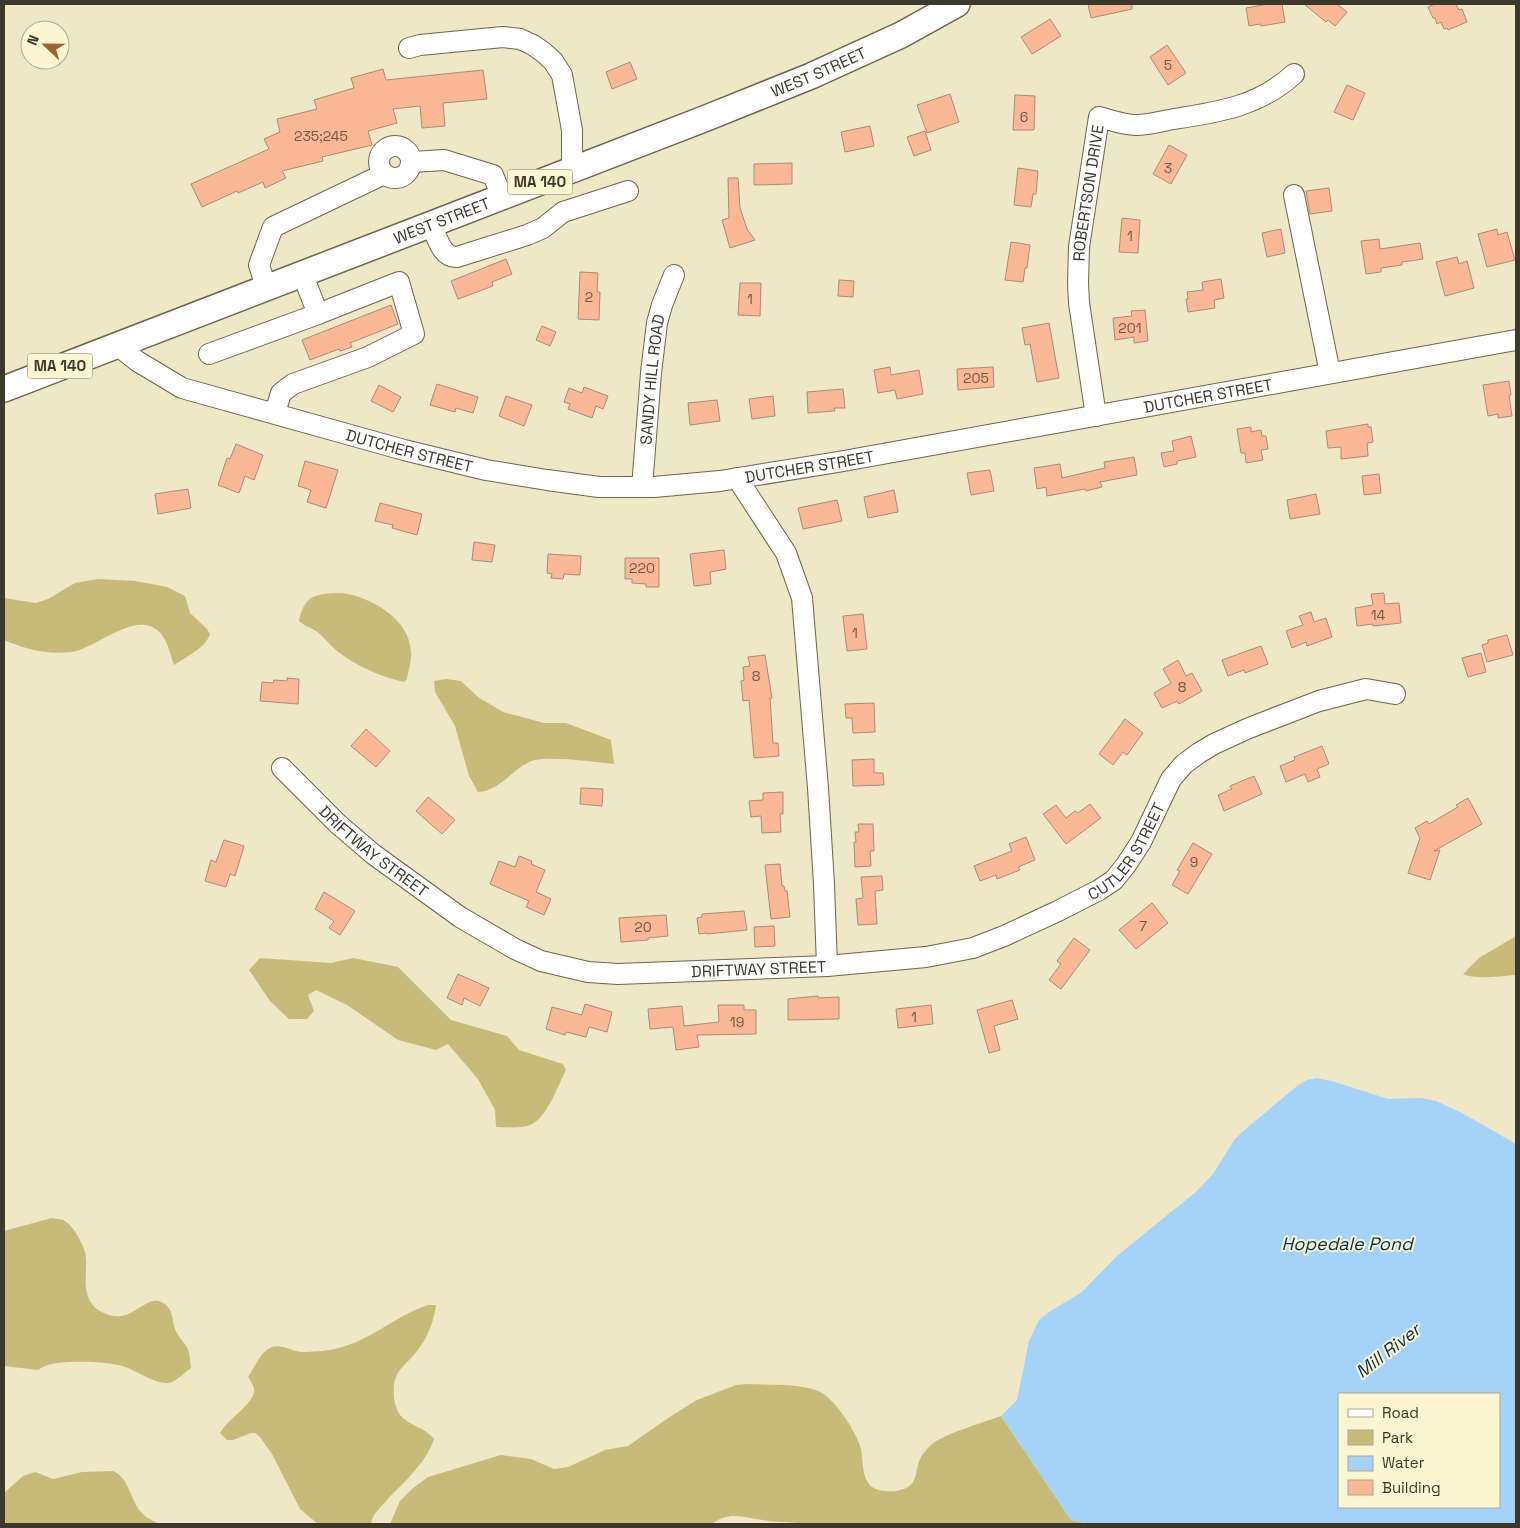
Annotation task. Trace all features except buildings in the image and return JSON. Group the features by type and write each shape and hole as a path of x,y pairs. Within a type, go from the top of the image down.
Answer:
{"main road":[{"name":"WEST STREET","path":"4,389 704,119 810,76 901,35 957,4"}],"street":[{"path":"409,48 420,45 503,37 533,45 553,61 562,75 572,130 572,169"},
{"name":"ROBERTSON DRIVE","path":"1096,416 1079,303 1078,283 1079,247 1099,117 1119,123 1136,125 1194,116 1251,102 1282,86 1294,74"},
{"path":"389,147 402,147 407,150 412,162 411,168 402,178 396,179 384,174 380,169 379,162 380,156 389,147"},
{"path":"412,162 444,160 493,175 502,197"},
{"path":"266,287 259,265 273,227 384,174"},
{"path":"431,224 445,252 451,257 457,257 527,235 543,228 563,212 628,191"},
{"path":"1294,195 1330,373"},
{"path":"302,273 318,314"},
{"name":"SANDY HILL ROAD","path":"642,487 657,323 674,275"},
{"path":"209,354 399,282 414,334 368,357 293,384 281,392 275,413"},
{"name":"DUTCHER STREET","path":"117,345 144,366 182,388 404,450 486,470 547,480 599,487 642,487 737,478 1096,416 1516,340"},
{"name":"DRIFTWAY STREET","path":"282,768 329,817 422,891 465,921 541,961 588,972 618,974 827,966 818,788 802,598 786,553 737,478"},
{"name":"CUTLER STREET","path":"827,966 926,958 973,948 1049,916 1114,880 1141,842 1171,779 1184,764 1199,753 1249,728 1319,701 1366,689 1395,694"}],"green space":[{"path":"98,579 135,581 167,587 185,596 190,613 210,634 208,639 195,652 174,665 165,640 156,629 145,625 120,630 82,649 62,653 36,650 4,640 4,598 36,603 48,599 75,583"},
{"path":"342,593 365,599 376,605 387,612 404,629 409,640 411,655 407,679 404,682 377,674 351,661 316,631 299,621 305,605 313,597"},
{"path":"446,679 461,681 478,697 503,712 544,723 566,723 611,740 614,764 563,759 535,760 520,767 494,787 478,792 469,776 455,726 435,692 434,681"},
{"path":"1516,936 1516,975 1481,977 1463,974 1479,958"},
{"path":"260,958 331,963 353,958 398,967 451,1020 507,1036 519,1050 563,1064 566,1070 552,1100 538,1120 524,1127 496,1127 495,1110 478,1079 448,1044 436,1050 398,1040 347,1005 316,990 308,995 314,1011 307,1019 289,1019 270,1001 249,970"},
{"path":"52,1218 67,1222 75,1231 81,1243 86,1258 86,1289 93,1306 111,1316 121,1316 129,1314 150,1302 163,1303 171,1312 175,1329 188,1349 191,1368 177,1379 163,1383 125,1367 109,1363 64,1362 47,1365 38,1370 4,1366 4,1231"},
{"path":"428,1305 436,1305 429,1330 421,1346 399,1371 394,1388 395,1401 400,1415 434,1439 426,1456 378,1510 371,1524 318,1524 300,1509 272,1454 260,1437 255,1433 251,1433 233,1440 227,1440 220,1433 252,1397 254,1388 248,1377 262,1355 272,1347 276,1346 301,1352 339,1348 362,1339"},
{"path":"736,1385 786,1385 807,1388 828,1397 846,1418 859,1442 864,1474 868,1483 873,1488 883,1491 896,1491 909,1486 915,1478 922,1455 937,1441 1001,1416 1071,1520 1090,1524 800,1524 733,1516 719,1519 712,1524 390,1524 400,1501 428,1477 501,1455 531,1459 554,1469 568,1467 605,1450 628,1446 697,1400"},
{"path":"113,1471 123,1479 142,1513 159,1524 4,1524 4,1493 23,1476 35,1472 53,1479 82,1472"}],"water":[{"name":"Hopedale Pond","path":"1317,1078 1388,1099 1421,1098 1436,1101 1462,1113 1516,1144 1516,1524 1090,1524 1071,1520 1001,1416 1017,1400 1029,1341 1039,1320 1082,1292 1117,1256 1197,1191 1213,1174 1235,1139 1297,1086 1307,1080"}],"water label":[{"name":"Mill River","path":"1388,1351"}]}
